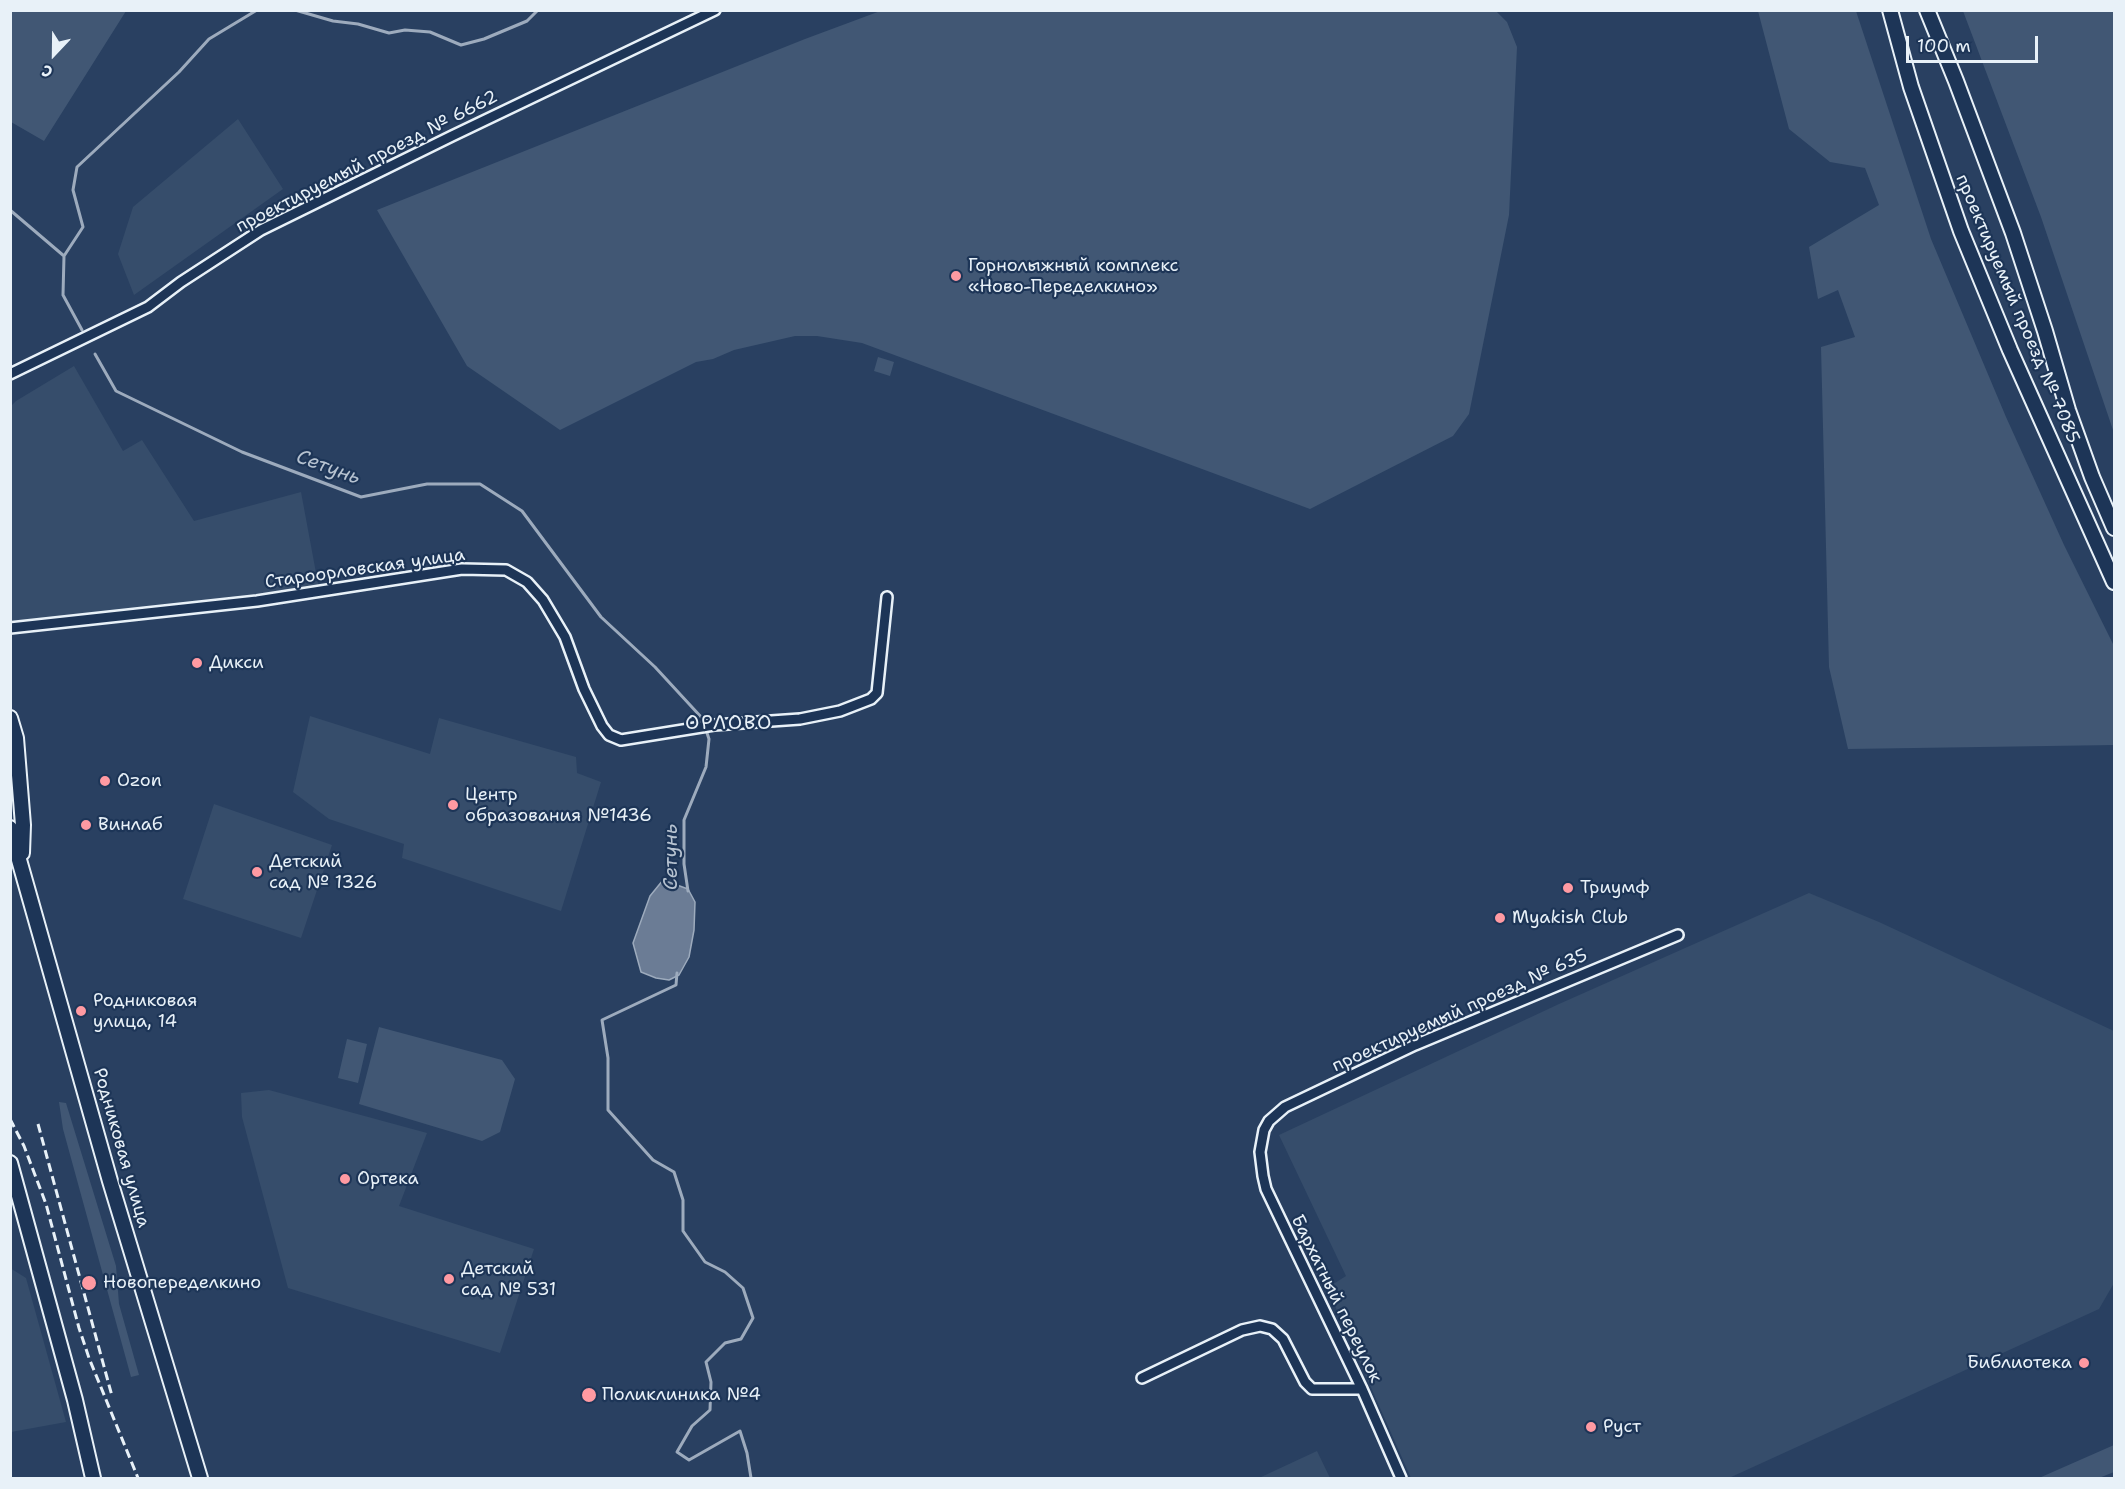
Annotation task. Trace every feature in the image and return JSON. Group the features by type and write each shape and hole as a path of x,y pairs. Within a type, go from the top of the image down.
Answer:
{"main road":[{"name":"проектируемый проезд № 7085","path":"1890,10 1911,87 1960,231 2010,350 2115,582"},
{"name":"проектируемый проезд № 7085","path":"1927,10 2013,233 2068,410 2092,477 2115,528"},
{"path":"10,718 14,725 17,747 23,825 22,870"},
{"name":"Родниковая улица","path":"10,828 110,1180 200,1479"},
{"path":"10,1163 75,1400 93,1479"}],"street":[{"name":"проектируемый проезд № 6662","path":"10,374 148,307 261,230 715,10"},
{"name":"Староорловская улица","path":"10,628 257,601 462,569 506,570 527,582 543,600 565,637 584,689 602,726 609,735 621,740 714,725 800,719 840,711 871,699 877,693 887,597"},
{"name":"проектируемый проезд № 635","path":"1264,1130 1269,1121 1285,1107 1405,1050 1678,935"},
{"name":"Бархатный переулок","path":"1264,1130 1260,1152 1266,1189 1362,1389 1401,1479"},
{"path":"1142,1378 1242,1330 1260,1326 1272,1329 1283,1339 1305,1382 1312,1389 1362,1389"}],"shaded area":[{"path":"11,10 126,11 44,141 11,122"},
{"name":"Горнолыжный комплекс «Ново-Переделкино»","path":"883,10 1496,11 1507,22 1517,47 1509,215 1469,414 1453,436 1310,509 862,343 817,336 795,336 734,350 713,359 696,362 560,430 467,366 377,210"},
{"path":"1758,11 1856,11 1931,239 2006,417 2064,545 2114,646 2114,745 1848,749 1829,667 1821,347 1855,337 1838,290 1818,299 1809,247 1879,205 1865,168 1830,162 1789,129"},
{"path":"1963,11 2114,11 2114,433 2041,217"},
{"path":"238,119 283,189 134,295 118,254 133,207"},
{"path":"878,357 894,362 890,376 874,371"},
{"path":"74,366 123,451 142,440 194,521 301,492 319,589 11,625 11,406"},
{"name":"Центр образования №1436","path":"310,716 430,754 439,718 576,757 577,773 601,782 561,911 402,858 404,844 329,819 293,792"},
{"name":"Детский сад № 1326","path":"214,804 332,845 301,938 183,899"},
{"path":"663,880 688,889 695,902 694,930 689,957 679,975 669,980 641,972 633,943 650,896"},
{"path":"1809,893 1879,922 2114,1031 2114,1283 2099,1309 1729,1478 1411,1478 1327,1288 1346,1276 1279,1135 1559,1004"},
{"path":"379,1027 502,1060 515,1079 500,1132 482,1141 359,1104"},
{"path":"347,1039 367,1044 358,1083 338,1078"},
{"path":"269,1090 427,1133 399,1206 534,1249 500,1353 288,1288 242,1117 241,1093"},
{"path":"59,1102 66,1103 116,1266 119,1304 139,1375 131,1377 63,1129"},
{"path":"10,1268 26,1278 66,1422 11,1432"},
{"path":"2114,1445 2114,1472 2099,1478 2039,1478"},
{"path":"1317,1451 1330,1478 1259,1478"}],"waterway":[{"name":"Сетунь","path":"82,330 63,295 64,256 83,227 73,190 77,167 179,72 209,39 257,10"},
{"name":"Сетунь","path":"295,10 389,33 405,30 430,32 461,45 484,39 527,21 538,10"},
{"path":"10,210 64,256"},
{"name":"Сетунь","path":"95,354 116,391 242,452 361,497 427,484 480,484 522,511 601,617 655,667 702,718 709,739 706,767 684,820 684,864 688,891"},
{"name":"Сетунь","path":"677,973 676,985 602,1020 608,1058 608,1110 653,1160 674,1172 683,1200 683,1231 705,1262 725,1272 743,1288 753,1318 741,1339 725,1343 706,1362 711,1382 710,1410 692,1426 677,1452 689,1460 740,1431 747,1453 751,1478"}],"railway":[{"path":"10,1119 24,1146 46,1204 89,1358 138,1478"},
{"path":"38,1124 112,1396"}],"place":[{"name":"Горнолыжный комплекс «Ново-Переделкино»","path":"956,276"},
{"name":"Дикси","path":"197,663"},
{"name":"Ozon","path":"105,781"},
{"name":"Центр образования №1436","path":"453,805"},
{"name":"Винлаб","path":"86,825"},
{"name":"Детский сад № 1326","path":"257,872"},
{"name":"Триумф","path":"1568,888"},
{"name":"Myakish Club","path":"1500,918"},
{"name":"Родниковая улица, 14","path":"81,1011"},
{"name":"Ортека","path":"345,1179"},
{"name":"Детский сад № 531","path":"449,1279"},
{"name":"Новопеределкино","path":"89,1283"},
{"name":"Библиотека","path":"2084,1363"},
{"name":"Поликлиника №4","path":"589,1395"},
{"name":"Руст","path":"1591,1427"}],"district":[{"name":"ОРЛОВО","path":"729,724"}]}
